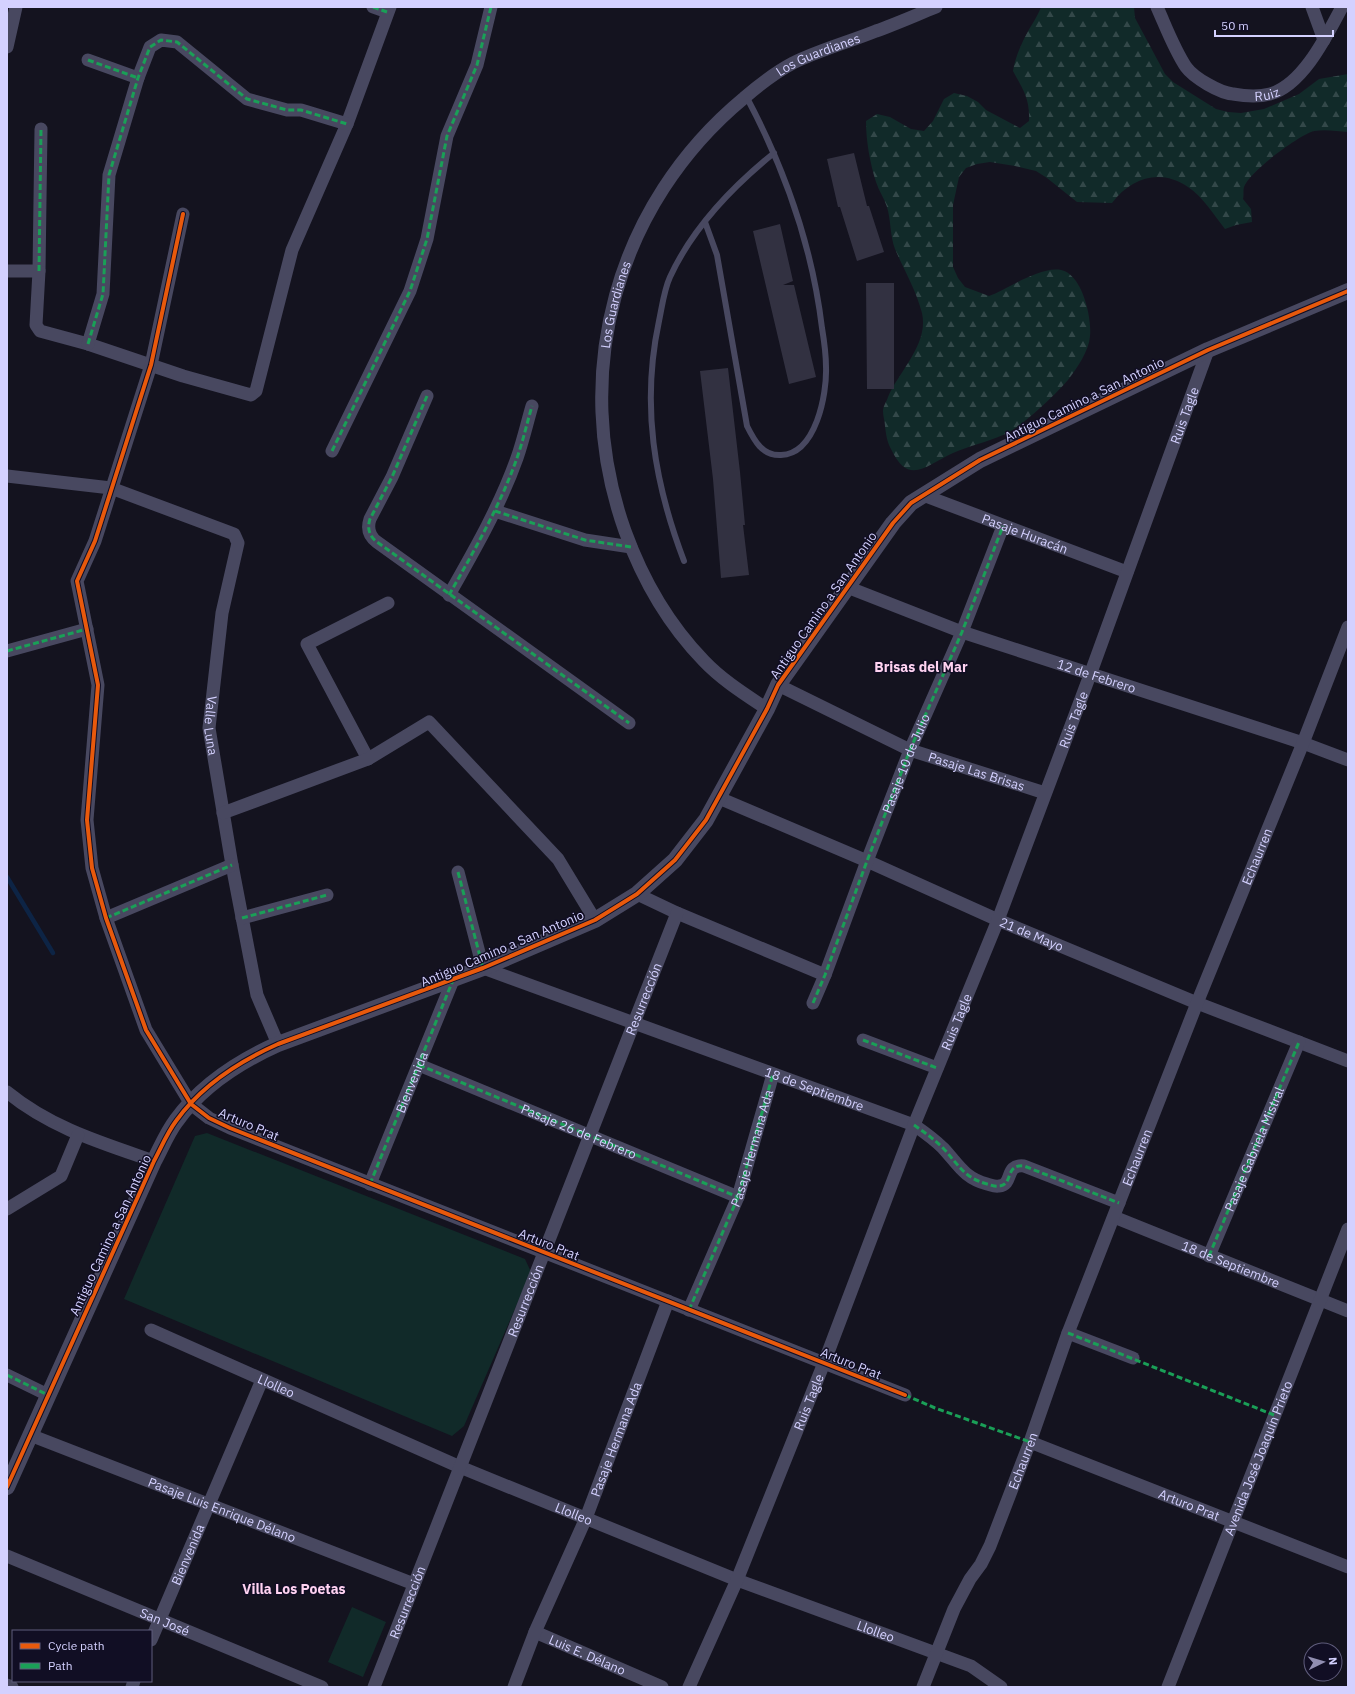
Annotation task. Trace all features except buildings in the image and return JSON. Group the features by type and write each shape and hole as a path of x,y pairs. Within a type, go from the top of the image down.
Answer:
{"street":[{"path":"7,47 16,7"},
{"path":"41,129 40,271 36,325 40,331 88,344 183,376 251,395 256,391 292,250 347,124 389,9 373,7"},
{"path":"332,451 410,292 427,239 447,136 477,65 491,7"},
{"name":"Los Guardianes","path":"767,709 705,663 668,617 653,592 631,547 618,511 611,483 605,454 602,425 602,366 612,309 629,254 653,203 686,156 724,115 745,96 792,64 936,7"},
{"name":"Ruiz","path":"1157,7 1187,68 1212,88 1226,94 1243,96 1269,94 1286,87 1301,73 1324,40 1342,7"},
{"path":"1312,7 1324,40"},
{"path":"88,344 103,294 109,175 138,78 150,48 161,40 177,42 247,99 287,110 301,110 347,124"},
{"path":"88,60 138,78"},
{"path":"183,214 151,365 110,488 95,541 77,581 98,685 87,820 92,868 106,918 146,1030 191,1104"},
{"path":"7,271 40,271"},
{"name":"Antiguo Camino a San Antonio","path":"7,1487 154,1161 176,1121 191,1104 228,1072 258,1053 278,1044 483,968 595,920 637,894 657,878 679,855 706,820 767,709 778,685 893,523 911,503 980,460 1208,350 1348,291"},
{"name":"Ruis Tagle","path":"689,1687 736,1580 824,1363 914,1125 998,920 1090,675 1208,350"},
{"path":"427,396 392,477 370,519 369,530 373,539 629,723"},
{"path":"450,595 495,511 517,458 532,406"},
{"name":"Valle Luna","path":"7,476 110,488 234,534 238,543 222,613 209,728 232,865 257,995 278,1044"},
{"name":"Pasaje Huracán","path":"923,495 1127,572"},
{"path":"495,511 585,540 631,547"},
{"name":"Pasaje 10 de Julio","path":"814,1003 826,975 867,861 910,750 962,632 1003,526"},
{"name":"12 de Febrero","path":"847,587 962,632 1090,675 1303,743 1348,760"},
{"path":"368,759 307,644 388,603"},
{"name":"Echaurren","path":"923,1687 954,1609 990,1546 1030,1442 1068,1332 1114,1218 1197,1003 1303,743 1348,627"},
{"path":"7,651 87,629"},
{"name":"Pasaje Las Brisas","path":"778,685 910,750 1045,793"},
{"path":"224,813 368,759 429,722 558,859 595,920"},
{"name":"21 de Mayo","path":"719,798 867,861 998,920 1197,1003 1348,1061"},
{"path":"106,918 232,865"},
{"path":"458,872 483,968"},
{"path":"637,894 677,913 826,975"},
{"path":"242,918 327,895"},
{"name":"Resurrección","path":"374,1687 677,913"},
{"name":"18 de Septiembre","path":"483,968 914,1125 932,1138 962,1170 982,1182 998,1187 1003,1186 1007,1183 1011,1170 1020,1165 1119,1203"},
{"name":"Bienvenida","path":"370,1184 454,980"},
{"path":"863,1040 937,1068"},
{"name":"Pasaje Gabriela Mistral","path":"1209,1256 1299,1042"},
{"name":"Pasaje 26 de Febrero","path":"419,1065 738,1197"},
{"name":"Pasaje Hermana Ada","path":"689,1310 738,1197 773,1074"},
{"path":"7,1092 25,1107 78,1135 154,1161"},
{"name":"Arturo Prat","path":"191,1104 209,1118 230,1128 905,1395"},
{"path":"7,1209 61,1176 78,1135"},
{"name":"18 de Septiembre","path":"1114,1218 1348,1311"},
{"name":"Avenida José Joaquín Prieto","path":"1168,1687 1348,1229"},
{"name":"Pasaje Hermana Ada","path":"514,1687 535,1632 586,1518 668,1301"},
{"name":"Llolleo","path":"151,1330 460,1467 736,1580 970,1666 1001,1687"},
{"path":"1068,1332 1133,1358"},
{"path":"7,1375 48,1395"},
{"name":"Bienvenida","path":"152,1637 262,1380"},
{"name":"Pasaje Luis Enrique Délano","path":"30,1434 414,1584"},
{"name":"Arturo Prat","path":"1030,1442 1348,1567"},
{"name":"San José","path":"7,1556 322,1687"},
{"name":"Luis E. Délano","path":"535,1632 662,1687"},
{"path":"7,1685 12,1687"}],"lane":[{"path":"705,222 716,255 747,426 754,440 764,451 778,456 793,453 805,444 820,411 825,390 826,365 820,313 806,244 791,195 774,153 745,96"},
{"path":"684,561 663,501 657,470 651,412 652,378 657,331 670,278 688,246 705,222 737,185 774,153"}],"green space":[{"path":"1041,7 1134,7 1135,18 1165,74 1173,82 1216,109 1228,112 1241,113 1264,109 1299,94 1319,79 1348,74 1348,132 1327,130 1314,131 1297,139 1275,155 1255,172 1244,187 1243,199 1251,209 1252,222 1225,229 1199,196 1188,187 1167,178 1147,178 1137,182 1128,187 1112,203 1077,202 1036,171 990,162 977,164 966,168 959,177 953,205 953,267 958,278 965,287 989,296 1044,271 1061,270 1068,273 1075,279 1084,297 1089,318 1089,342 1082,359 1068,380 1055,394 1011,431 991,440 953,453 919,470 911,470 904,467 898,461 890,446 886,435 883,411 884,405 893,387 912,357 921,336 923,324 922,313 913,288 893,244 887,207 876,182 870,160 866,121 877,114 890,117 911,129 924,131 933,121 944,99 954,93 967,96 978,102 986,110 1020,128 1029,121 1029,113 1025,94 1013,71 1020,48"},
{"path":"207,1133 525,1259 531,1272 464,1426 452,1436 124,1299 195,1136"},
{"path":"352,1607 386,1622 363,1677 328,1662"}],"waterway":[{"path":"7,877 53,953"}],"marked path":[{"path":"373,7 387,12"},
{"path":"332,451 410,291 427,239 447,136 477,65 491,7"},
{"path":"88,344 103,294 109,175 138,78 150,47 161,40 177,42 247,99 287,110 301,110 347,124"},
{"path":"88,60 138,78"},
{"path":"39,271 41,129"},
{"path":"427,396 392,477 370,519 370,534 377,542 629,723"},
{"path":"449,595 468,562 503,493 519,452 532,406"},
{"path":"495,511 585,540 631,547"},
{"path":"813,1003 910,750 962,632 1003,526"},
{"path":"7,651 87,629"},
{"path":"106,918 232,865"},
{"path":"458,872 483,968"},
{"path":"242,918 327,895"},
{"path":"370,1184 453,980"},
{"path":"863,1040 937,1068"},
{"path":"1209,1256 1299,1042"},
{"path":"419,1065 738,1197"},
{"path":"689,1310 738,1197 773,1074"},
{"path":"914,1125 940,1145 962,1170 979,1181 994,1186 1004,1185 1014,1168 1024,1166 1119,1203"},
{"path":"1068,1333 1274,1415"},
{"path":"7,1375 48,1395"},
{"path":"905,1395 935,1408 1030,1442"}],"cycle path":[{"path":"183,214 151,365 95,541 77,581 98,685 87,820 92,868 106,918 146,1030 191,1104 209,1118 230,1128 905,1395"},
{"path":"7,1487 164,1141 186,1108 209,1086 250,1058 278,1044 483,968 595,920 637,894 675,860 706,820 767,709 778,685 893,523 911,503 980,460 1208,350 1348,291"}],"district":[{"name":"Brisas del Mar","path":"921,667"},
{"name":"Villa Los Poetas","path":"294,1589"}]}
